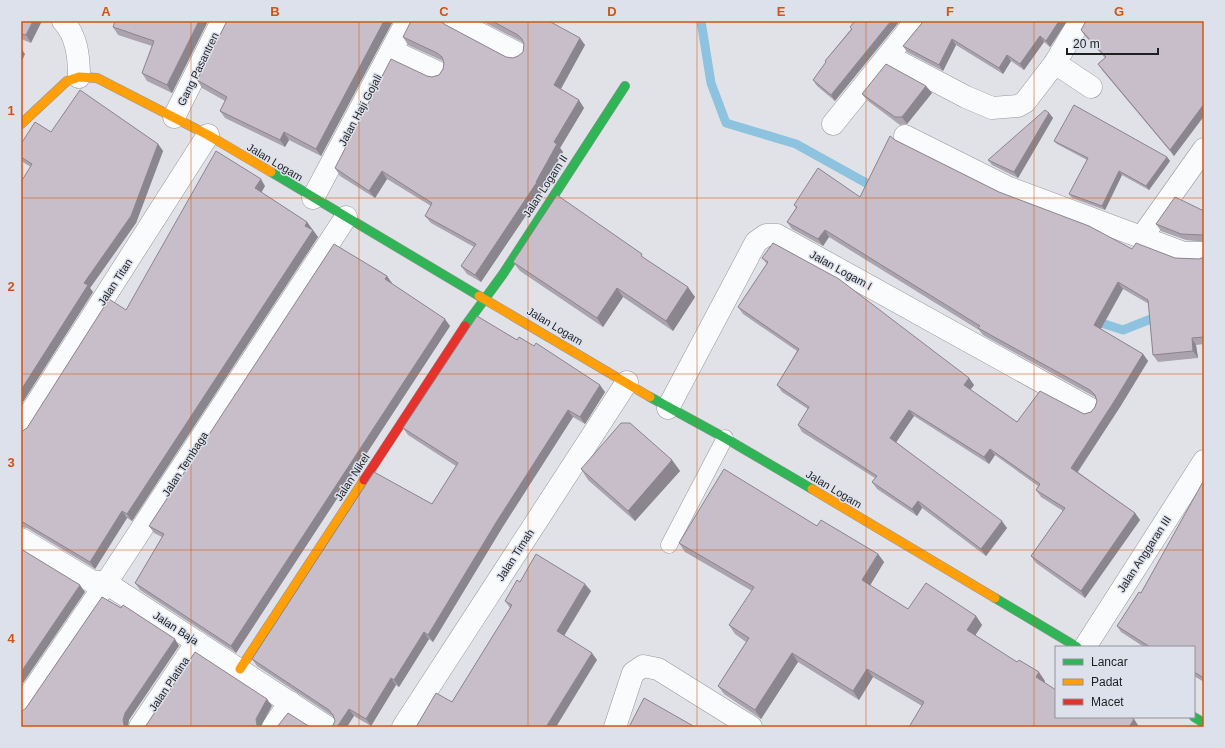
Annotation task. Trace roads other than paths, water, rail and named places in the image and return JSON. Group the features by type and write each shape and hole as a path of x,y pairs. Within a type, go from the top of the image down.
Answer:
{"street":[{"path":"21,124 67,81 79,76 79,51 63,21"},
{"name":"Gang Pasantren","path":"174,117 222,21"},
{"name":"Jalan Haji Gojali","path":"313,198 407,21"},
{"path":"455,21 517,52"},
{"path":"833,124 916,21"},
{"path":"888,56 966,97 992,108 1018,106 1025,102 1055,63 1080,21"},
{"path":"392,51 437,72"},
{"path":"1055,63 1091,87"},
{"name":"Jalan Logam","path":"79,76 97,78 208,135 627,382 668,408 725,438 1075,646"},
{"name":"Jalan Logam II","path":"484,298 503,274 625,86"},
{"name":"Jalan Titan","path":"21,428 208,135"},
{"path":"905,136 1009,188 1184,253 1204,253"},
{"path":"1141,238 1204,149"},
{"name":"Jalan Tembaga","path":"21,708 106,583 346,217"},
{"name":"Jalan Logam I","path":"668,408 756,242 766,235 777,235 1089,408"},
{"name":"Jalan Nikel","path":"240,669 484,298"},
{"name":"Jalan Timah","path":"403,727 627,382"},
{"name":"Jalan Anggaran III","path":"1086,646 1204,461"},
{"name":"Jalan Baja","path":"21,539 91,581 106,583 327,727"},
{"name":"Jalan Platina","path":"140,727 197,642"},
{"path":"615,727 633,674 643,666 658,669 751,727"},
{"path":"273,727 290,702"},
{"path":"1195,718 1204,723"}],"lane":[{"path":"669,545 725,438"}],"waterway":[{"path":"701,21 711,83 726,123 796,144 877,189"},
{"path":"1092,320 1123,330 1161,315"}]}
